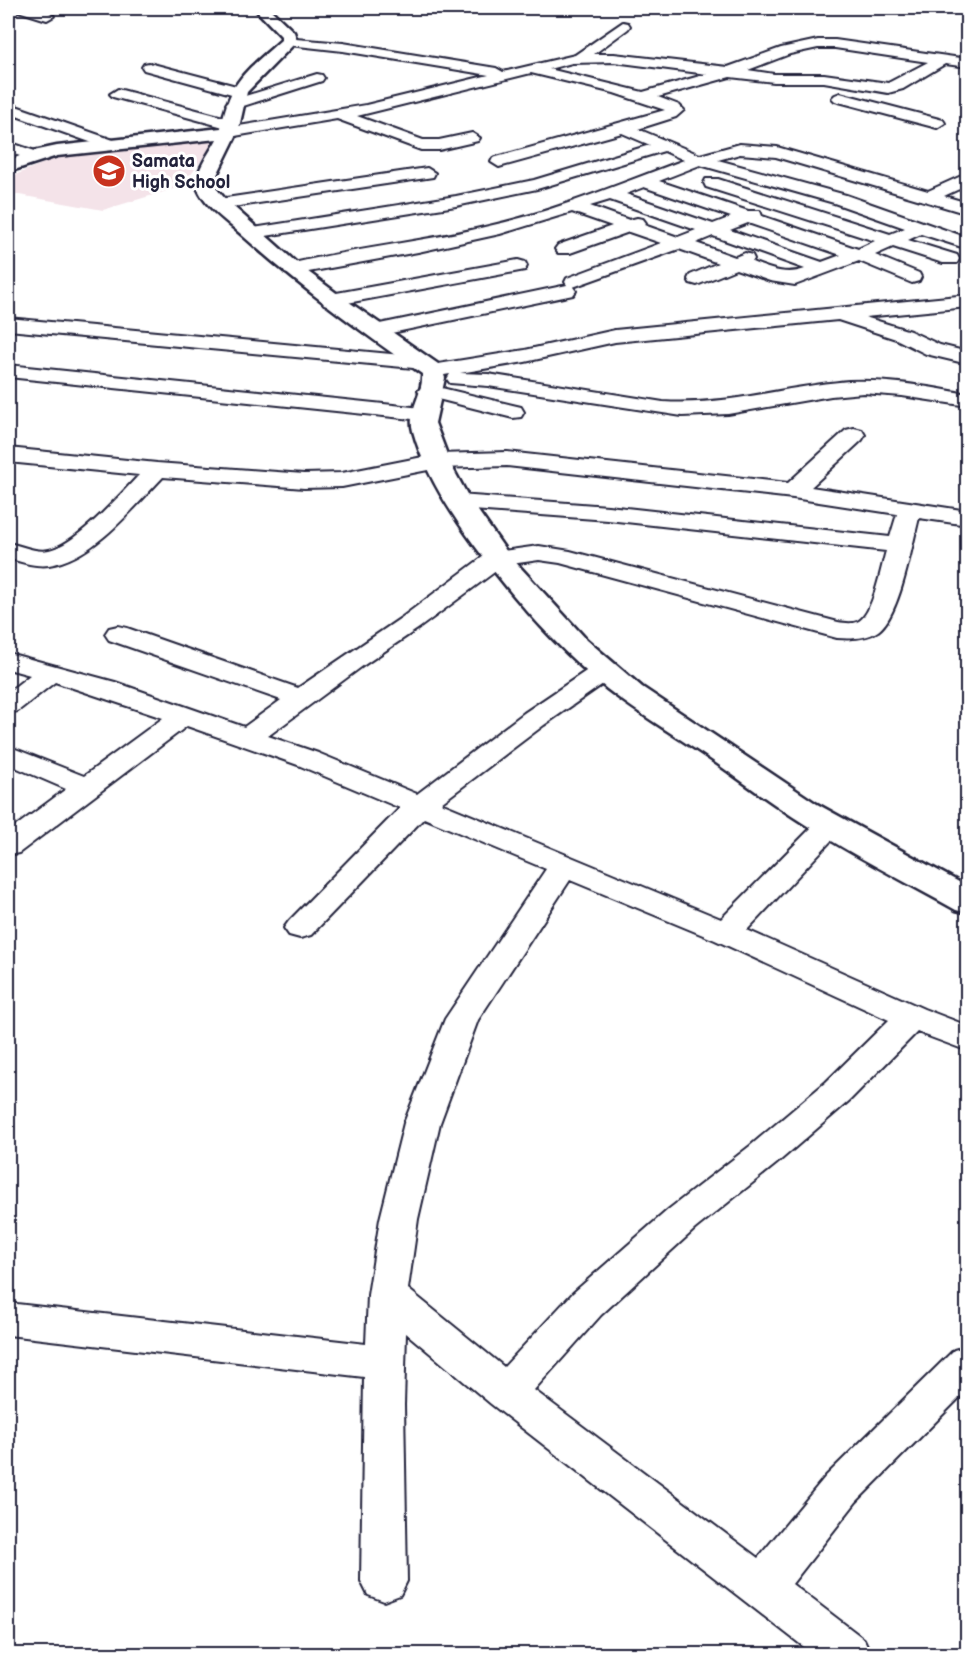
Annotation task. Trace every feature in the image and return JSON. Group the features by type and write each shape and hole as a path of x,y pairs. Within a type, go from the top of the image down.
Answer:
{"street":[{"path":"23,8 47,16"},
{"path":"261,8 289,35 289,41 249,78 237,97 231,128 207,177 207,188 219,204 292,269 331,300 377,330 428,384 424,430 459,502 496,558 532,600 604,671 666,716 830,826 968,902"},
{"path":"580,58 622,26"},
{"path":"289,41 355,48 501,75 643,97 676,110 665,116 499,162"},
{"path":"643,97 729,72 786,51 818,44 968,63"},
{"path":"8,167 35,156 340,115 525,69 580,58 670,64 774,78 824,78 888,88 898,86 943,59"},
{"path":"525,69 598,91 670,64"},
{"path":"149,67 237,97 316,78"},
{"path":"729,72 819,91 844,100 936,123"},
{"path":"118,94 231,128"},
{"path":"13,110 113,145"},
{"path":"340,115 421,145 439,145 472,138"},
{"path":"623,128 699,160 863,207 968,243"},
{"path":"253,233 456,201 537,184 665,146"},
{"path":"8,147 35,156"},
{"path":"545,150 592,169"},
{"path":"292,269 464,238 573,206 699,160 731,151 762,150 968,208"},
{"path":"672,170 950,259"},
{"path":"219,204 427,173"},
{"path":"564,249 760,177"},
{"path":"928,197 968,178"},
{"path":"643,181 893,267 912,277 930,303"},
{"path":"377,330 570,286 813,192"},
{"path":"609,194 823,269"},
{"path":"573,206 786,279 800,278 921,227"},
{"path":"697,279 863,207"},
{"path":"912,277 968,251"},
{"path":"331,300 518,266"},
{"path":"428,384 586,340 838,315 930,303 968,301"},
{"path":"838,315 903,335 933,350 968,358"},
{"path":"8,324 184,340 428,384 513,412"},
{"path":"153,372 184,340"},
{"path":"8,370 153,372 428,384 488,380 688,410 739,406 814,392 864,387 886,387 968,400"},
{"path":"793,491 854,435"},
{"path":"11,458 304,481 342,480 438,461 507,459 793,491 968,518"},
{"path":"8,550 39,558 51,558 71,550 157,470"},
{"path":"459,502 608,513 898,545"},
{"path":"248,737 300,698 410,623 496,558 539,553 561,556 837,630 856,631 868,627 878,620 883,606 898,545 910,509"},
{"path":"118,634 300,698"},
{"path":"8,661 52,672 248,737 420,805 726,933 912,1017 968,1039"},
{"path":"300,928 420,805 534,719 604,671"},
{"path":"8,705 52,672"},
{"path":"8,846 184,715"},
{"path":"8,754 85,787"},
{"path":"726,933 830,826"},
{"path":"384,1581 385,1363 388,1294 399,1219 422,1123 462,1019 564,866"},
{"path":"506,1392 587,1304 682,1219 764,1155 838,1092 912,1017"},
{"path":"388,1294 506,1392 848,1654"},
{"path":"8,1319 189,1342 385,1363"},
{"path":"761,1588 841,1489 968,1362"}],"shaded area":[{"name":"Samata High School","path":"217,138 183,186 103,210 8,193 8,178 58,157"}],"place":[{"name":"Samata High School","path":"109,171"}]}
